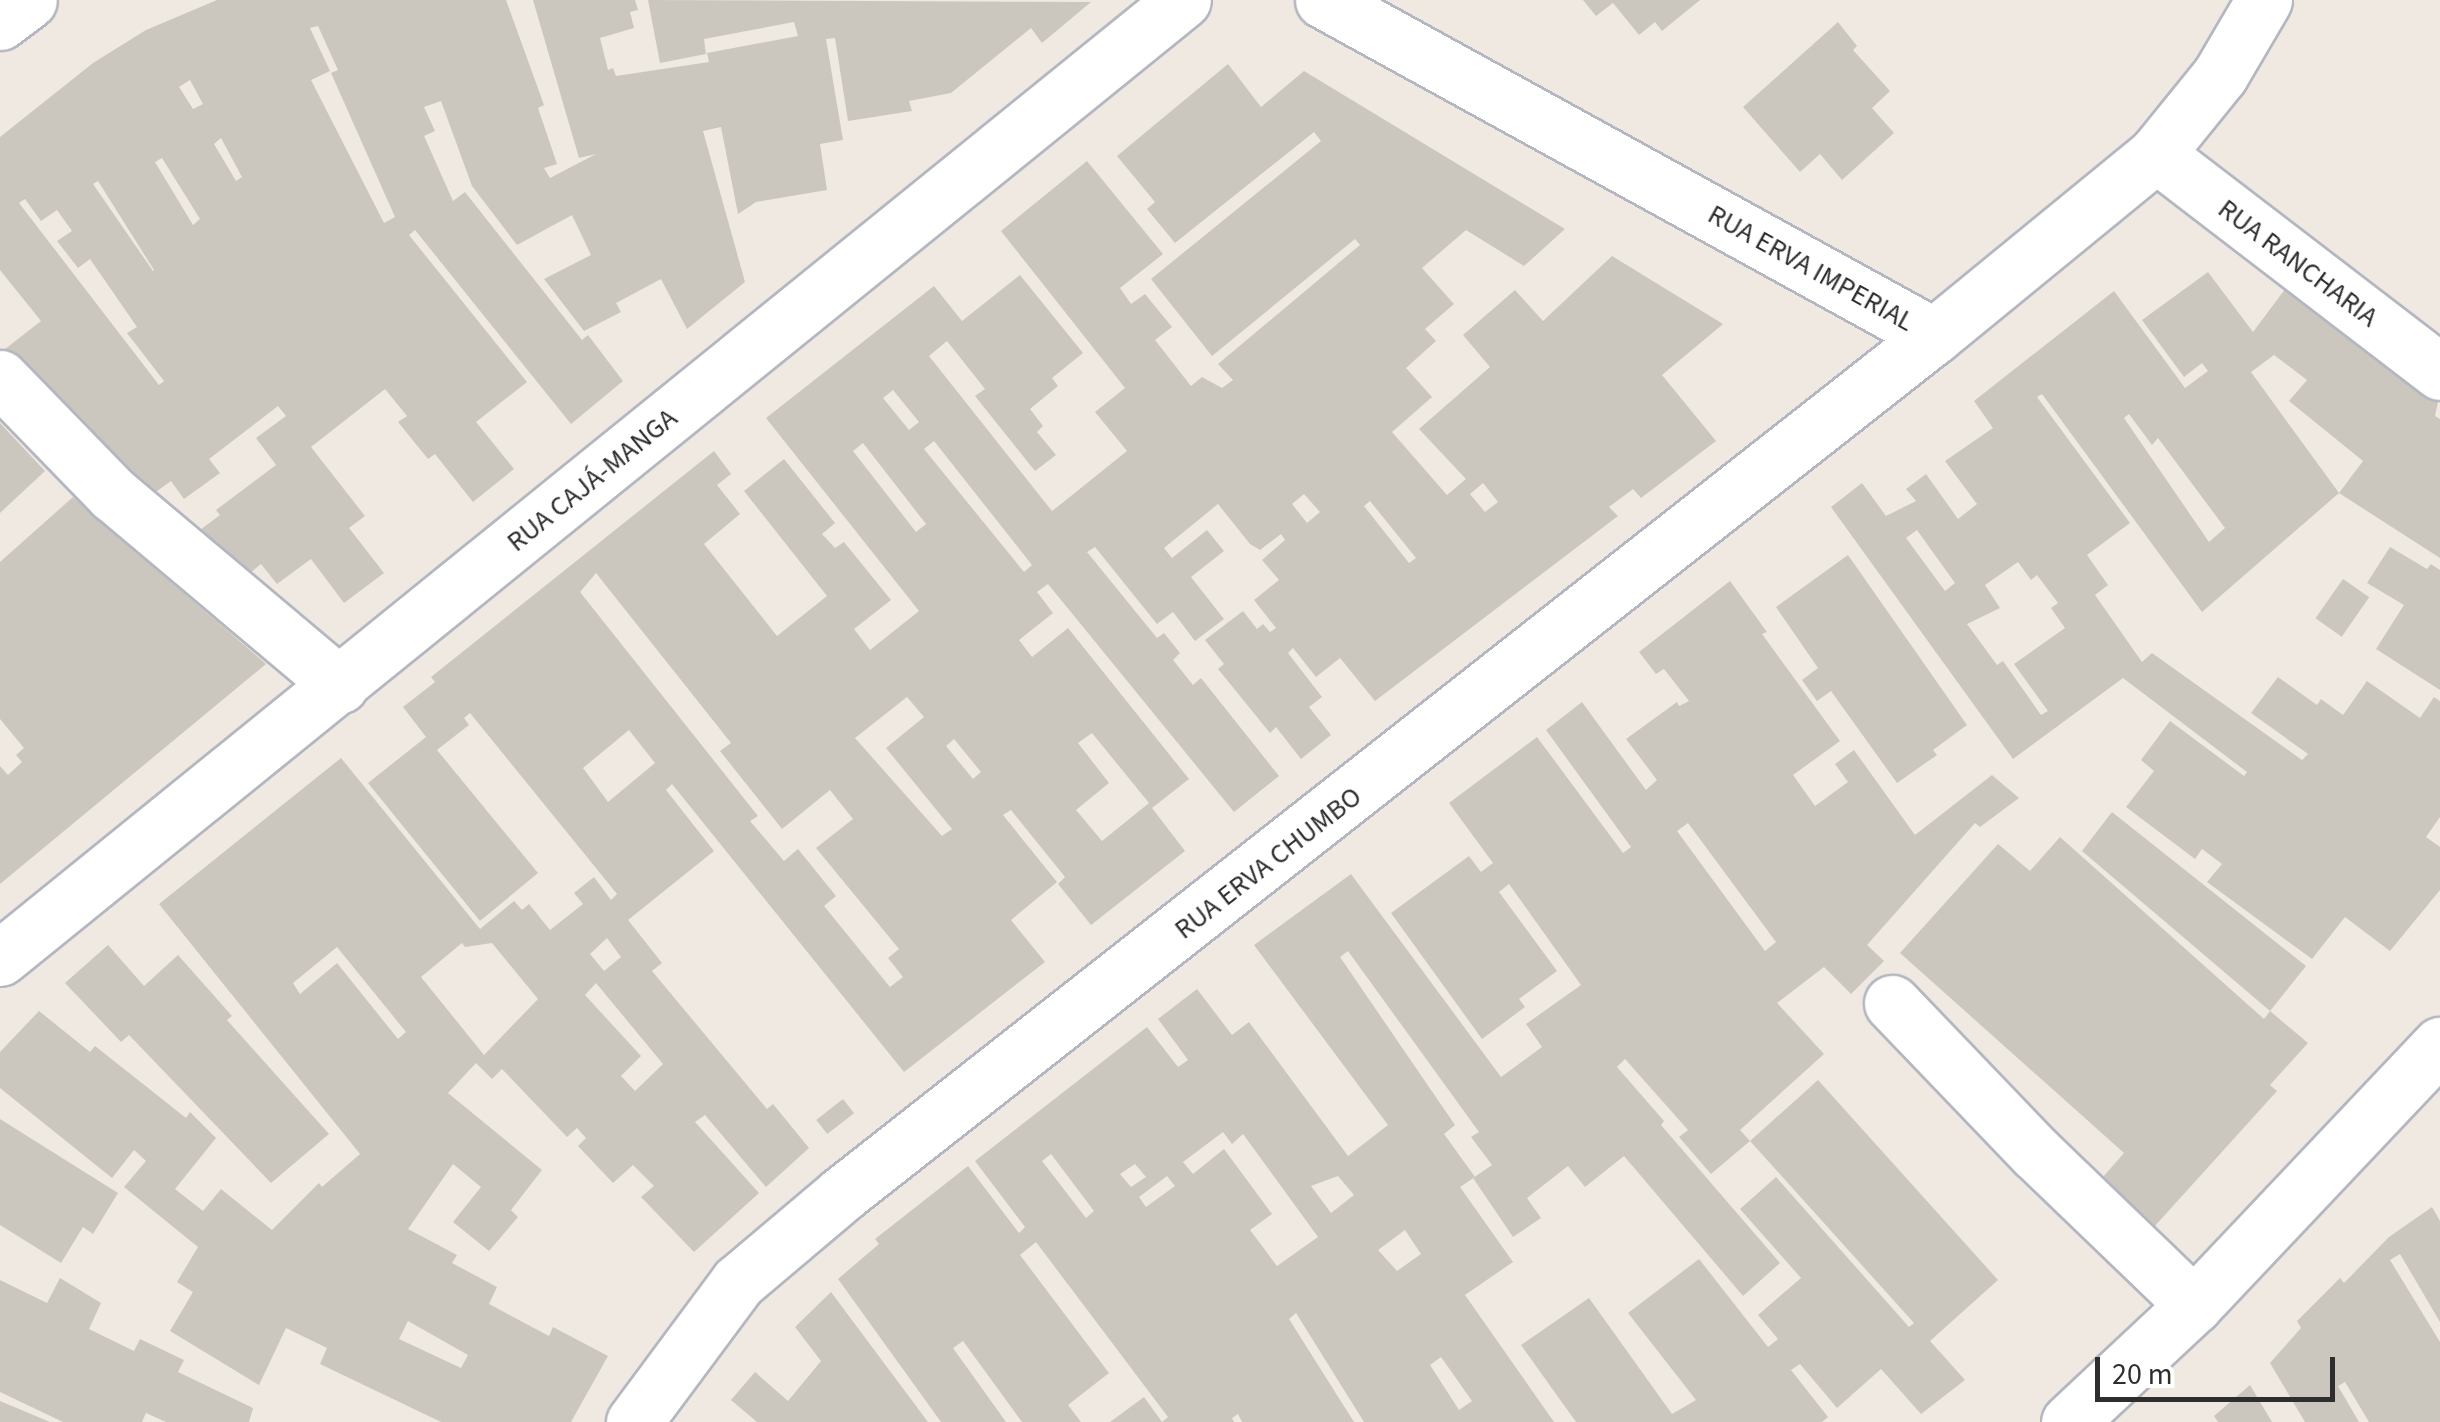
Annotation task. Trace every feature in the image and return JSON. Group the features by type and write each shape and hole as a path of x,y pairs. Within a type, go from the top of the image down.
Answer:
{"street":[{"path":"0,22 29,0"},
{"name":"RUA CAJÁ-MANGA","path":"0,958 150,832 340,685 1182,0"},
{"name":"RUA ERVA IMPERIAL","path":"1322,0 1934,336 2156,154 2220,75 2264,0"},
{"name":"RUA RANCHARIA","path":"2156,154 2440,372"},
{"name":"RUA ERVA CHUMBO","path":"634,1422 738,1282 842,1194 1545,672 1934,336"},
{"path":"0,378 114,494 340,685"},
{"path":"1892,1003 2035,1152 2194,1306"},
{"path":"2070,1422 2418,1091 2440,1045"}],"building":[{"path":"217,0 506,0 544,105 538,108 557,164 544,168 550,178 596,154 579,158 533,0 635,0 638,10 630,12 634,28 600,38 608,70 613,68 616,76 709,62 707,53 798,36 794,22 704,39 706,54 660,63 648,0 1091,2 1042,43 1031,28 951,93 909,101 912,111 848,121 835,38 826,39 843,140 820,144 827,190 756,202 738,214 721,127 703,131 745,282 687,329 661,279 616,303 621,312 584,331 544,279 591,255 572,215 517,245 472,186 441,101 424,107 435,131 424,136 453,201 465,192 582,340 588,335 623,381 571,424 415,230 409,235 527,382 476,422 514,469 473,502 435,454 428,459 398,422 407,416 385,389 311,447 365,516 349,528 384,573 344,603 311,559 277,584 261,564 243,579 192,536 220,515 216,510 276,465 256,438 286,416 278,406 209,459 220,473 184,499 171,481 146,499 0,353 41,321 0,270 0,137 93,63 146,30","holes":["318,26 338,70 331,73 395,217 384,223 311,80 330,71 310,28","190,80 203,104 193,109 179,87","221,138 242,177 236,181 214,144","162,158 200,219 193,225 155,162","98,181 153,271 93,184","25,199 41,221 57,210 72,231 57,241 78,268 90,259 137,327 127,333 164,381 159,385 19,203"]},
{"path":"1583,0 1700,0 1662,31 1655,22 1639,35 1613,3 1596,16"},
{"path":"1838,22 1857,46 1853,50 1890,91 1872,108 1894,133 1842,180 1820,154 1800,172 1743,107"},
{"path":"1228,64 1261,107 1304,71 1565,229 1524,266 1466,230 1422,268 1454,304 1425,329 1436,341 1406,368 1432,397 1392,432 1447,495 1466,479 1419,429 1490,367 1463,335 1515,290 1543,321 1612,256 1723,324 1662,375 1716,441 1641,498 1633,489 1609,507 1618,516 1375,701 1340,658 1316,677 1293,648 1288,653 1322,697 1309,707 1331,735 1301,759 1276,727 1270,733 1218,669 1224,664 1205,640 1243,611 1257,629 1263,624 1270,632 1276,628 1254,600 1279,580 1262,560 1285,540 1281,534 1260,550 1250,544 1218,504 1164,548 1172,558 1207,530 1224,551 1191,577 1224,619 1195,641 1173,612 1157,624 1095,547 1087,552 1157,638 1164,633 1180,653 1173,660 1193,685 1201,678 1279,776 1234,812 1048,584 1037,592 1053,613 1019,640 1032,657 1068,628 1189,779 1152,808 1185,851 1091,925 1058,884 1065,877 1011,810 1003,815 1057,882 1011,920 1045,962 904,1072 672,784 666,790 714,851 628,920 662,963 652,971 767,1109 773,1104 809,1148 766,1187 705,1115 695,1122 759,1193 694,1252 641,1197 654,1186 633,1165 613,1183 578,1146 586,1138 577,1128 567,1137 502,1069 492,1079 476,1063 448,1093 542,1170 511,1210 518,1217 489,1251 453,1222 481,1187 453,1164 408,1229 457,1255 452,1263 497,1287 489,1304 549,1336 553,1327 608,1356 571,1422 441,1422 320,1364 327,1348 286,1328 259,1385 170,1331 193,1292 177,1282 198,1247 124,1187 146,1161 134,1150 112,1178 0,1088 0,1052 39,1011 90,1052 95,1046 186,1118 190,1112 216,1138 175,1189 203,1211 221,1189 272,1230 319,1183 322,1187 360,1154 159,904 341,758 480,929 514,901 522,910 529,904 550,930 583,904 574,893 594,877 611,900 617,894 470,713 464,718 469,725 437,750 538,873 480,921 368,783 426,737 403,707 435,682 431,677 714,451 731,474 717,485 740,514 704,544 777,636 827,596 744,491 784,459 835,523 822,534 835,548 844,542 891,600 854,629 870,650 919,611 766,418 934,286 962,321 1020,275 1083,353 1052,378 1058,386 1030,409 1043,426 1037,432 1056,455 1035,471 975,396 985,389 947,341 929,356 1052,511 1061,504 1127,451 1095,412 1125,388 1001,231 1087,161 1163,254 1120,288 1131,304 1145,294 1172,327 1155,340 1191,386 1202,377 1222,388 1233,380 1218,364 1360,245 1355,239 1212,356 1151,279 1321,141 1314,132 1175,243 1147,209 1155,202 1117,156","holes":["893,390 919,422 909,430 883,398","934,441 1032,565 1024,572 924,449","863,443 926,524 916,532 853,451","1483,483 1498,502 1485,512 1470,494","1304,494 1320,512 1307,523 1292,504","1370,501 1416,558 1409,563 1364,506","596,573 731,743 720,751 782,829 830,790 853,819 816,848 899,949 888,958 903,977 890,987 824,906 836,896 798,849 784,861 750,821 758,816 580,592","907,697 924,717 886,748 952,829 942,836 855,738","629,730 655,763 608,802 583,768","1092,733 1149,803 1102,841 1076,810 1109,783 1078,743","954,739 981,772 973,779 946,746","607,938 621,957 604,971 590,954","462,943 465,947 492,943 538,999 484,1055 421,977","337,947 406,1032 398,1039 337,963 300,994 293,983","596,983 663,1064 635,1091 621,1076 641,1056 585,995","408,1321 468,1355 461,1368 399,1339"]},
{"path":"2208,272 2253,332 2292,280 2440,392 2435,416 2440,419 2440,558 2339,493 2202,612 2042,394 2037,397 2130,523 2087,555 2108,585 2095,595 2142,662 2152,653 2302,760 2308,754 2251,713 2278,677 2317,705 2321,699 2343,715 2367,681 2420,718 2434,697 2440,701 2440,817 2426,837 2440,847 2440,890 2390,951 2345,917 2312,959 2207,882 2222,864 2202,849 2195,859 2126,807 2154,771 2141,760 2170,721 2244,776 2247,772 2123,678 2013,759 1831,507 1862,483 1886,516 1916,501 1906,489 1926,474 1958,519 1977,504 1945,461 1993,428 1974,401 2114,291 2185,388 2208,371 2202,363 2184,377 2142,320","holes":["2274,355 2307,380 2289,401 2363,461 2339,493 2251,372","2129,414 2152,445 2158,438 2225,528 2209,542 2124,418","1917,530 1955,583 1945,591 1906,538","2018,562 2031,580 2037,575 2058,603 2051,608 2065,628 2014,664 2048,711 2041,715 2003,661 1997,665 1967,624 2000,608 1985,585"]},
{"path":"0,423 45,471 0,513"},
{"path":"73,497 266,664 0,884 0,766 8,775 22,762 16,755 24,748 0,719 0,562"},
{"path":"2390,547 2427,569 2431,564 2440,570 2440,690 2376,649 2404,605 2367,583"},
{"path":"1848,555 1967,725 1933,750 1937,755 1897,783 1831,691 1817,701 1802,680 1818,668 1776,607"},
{"path":"2343,579 2369,597 2342,637 2315,618"},
{"path":"1730,581 1767,632 1762,634 1840,741 1793,775 1815,806 1848,782 1835,764 1854,750 1915,835 1992,775 2019,798 1980,827 1975,823 1867,945 1884,961 1851,994 1824,967 1777,1003 1824,1054 1740,1130 1750,1141 1711,1174 1679,1137 1688,1130 1625,1059 1617,1067 1664,1121 1661,1125 1780,1263 1743,1296 1624,1156 1585,1187 1568,1166 1527,1198 1541,1218 1513,1237 1473,1178 1460,1187 1513,1262 1465,1295 1554,1422 1364,1422 1296,1313 1289,1319 1354,1422 1242,1422 1238,1414 1232,1418 1234,1422 1162,1422 1168,1417 1036,1242 1020,1255 1109,1373 1068,1405 1081,1422 1022,1422 963,1341 953,1348 1006,1422 941,1422 838,1279 879,1244 875,1239 968,1166 1019,1233 1025,1227 975,1161 1147,1027 1178,1067 1188,1060 1158,1019 1197,989 1232,1035 1249,1022 1348,1156 1388,1125 1254,945 1351,874 1501,1077 1542,1047 1526,1024 1581,985 1509,884 1499,892 1557,971 1519,999 1525,1007 1482,1039 1391,913 1469,856 1481,872 1493,863 1449,803 1537,737 1623,853 1631,847 1546,730 1582,702 1646,790 1657,780 1626,739 1677,702 1679,706 1689,701 1664,669 1656,674 1639,652","holes":["1688,823 1776,942 1765,951 1677,831","1348,951 1479,1132 1471,1137 1492,1165 1475,1177 1444,1134 1455,1125 1340,957","1223,1132 1232,1144 1243,1134 1318,1237 1277,1266 1250,1230 1272,1214 1224,1149 1193,1174 1183,1162","1051,1154 1094,1211 1086,1218 1042,1161","1135,1164 1146,1177 1131,1187 1120,1174","1167,1176 1175,1186 1146,1207 1139,1197","1338,1176 1354,1195 1331,1213 1311,1186","1405,1230 1421,1254 1397,1271 1378,1250","1441,1357 1472,1401 1459,1410 1430,1365"]},
{"path":"2112,812 2306,966 2270,1011 2082,851"},
{"path":"2060,837 2264,1019 2270,1011 2308,1043 2270,1085 2277,1091 2154,1227 2103,1177 2124,1153 1900,953 1998,844 2030,871"},
{"path":"108,945 144,986 178,955 232,1016 227,1020 329,1134 271,1183 129,1035 121,1042 65,983"},
{"path":"1818,1080 1998,1280 1930,1341 1965,1380 1921,1414 1881,1369 1837,1408 1800,1364 1791,1370 1828,1417 1822,1422 1576,1422 1521,1345 1589,1298 1672,1414 1696,1400 1628,1313 1699,1259 1768,1347 1778,1339 1758,1315 1801,1278 1740,1209 1776,1177 1909,1327 1914,1323 1750,1141"},
{"path":"843,1099 854,1113 827,1134 816,1120"},
{"path":"0,1119 118,1193 93,1234 83,1227 61,1263 0,1225"},
{"path":"2432,1207 2440,1221 2440,1322 2400,1254 2390,1260 2440,1342 2440,1422 2369,1422 2345,1382 2338,1386 2359,1422 2305,1422 2270,1363 2301,1328 2297,1321 2340,1278 2344,1283 2389,1237"},
{"path":"60,1278 101,1303 89,1329 134,1351 140,1339 184,1360 178,1372 253,1408 249,1422 166,1422 146,1413 142,1422 63,1422 0,1392 0,1280 47,1303"},
{"path":"831,1292 928,1422 757,1422 731,1400 755,1372 788,1401 821,1361 795,1327"},
{"path":"2250,1385 2272,1422 2218,1422 2214,1416"},
{"path":"1144,1397 1162,1422 1110,1422"},
{"path":"0,1401 50,1422 0,1422"}]}
